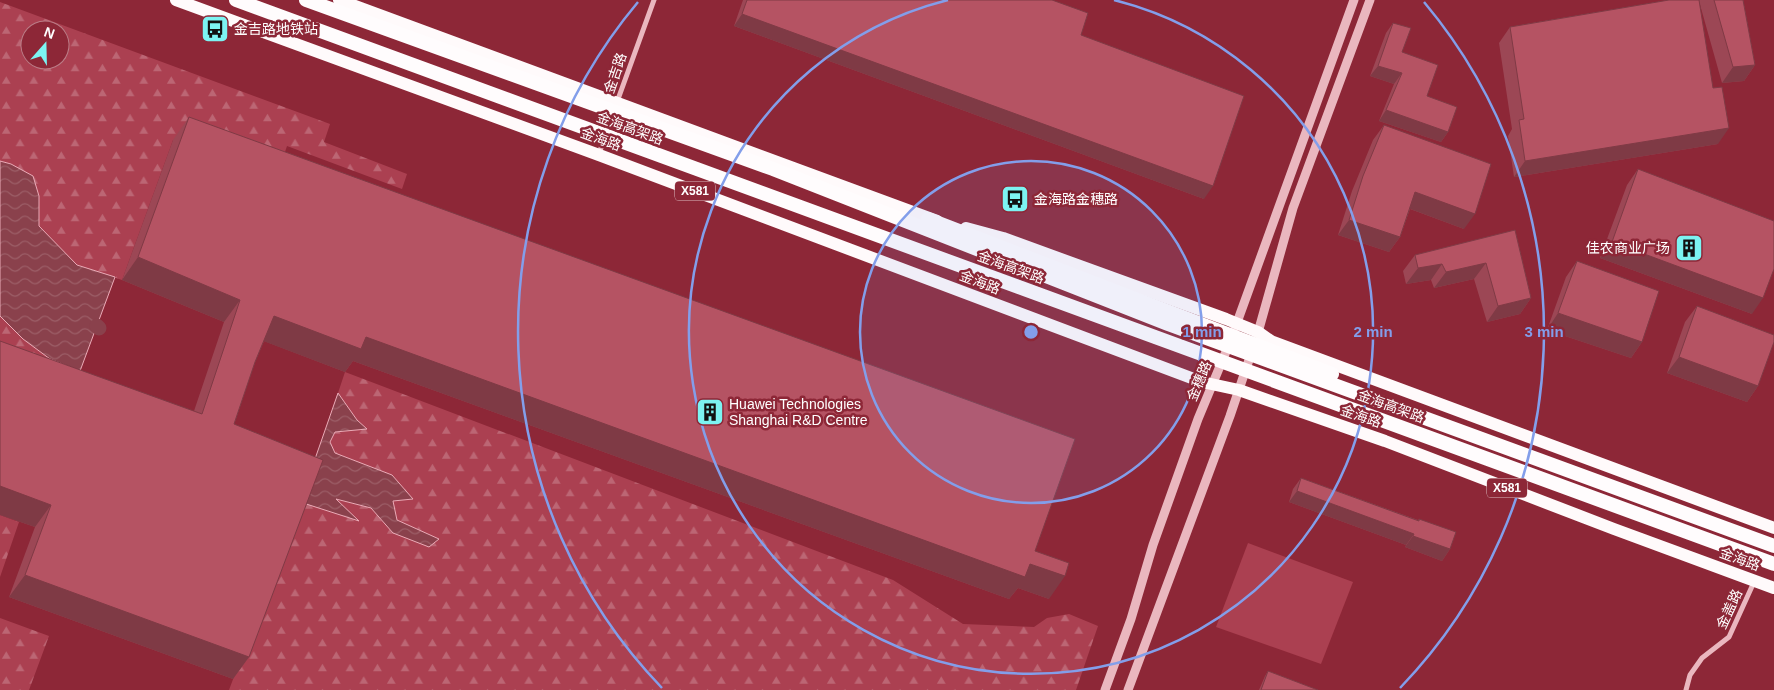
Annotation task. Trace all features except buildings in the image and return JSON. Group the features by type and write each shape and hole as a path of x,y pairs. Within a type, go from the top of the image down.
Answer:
{"highway":[{"name":"金海高架路","path":"236,0 1774,564"},
{"name":"金海高架路","path":"306,0 774,169 1168,324 1774,544"},
{"path":"928,219 1774,544"}],"main road":[{"name":"金海路","path":"176,0 599,154 1213,385 1239,390 1386,441 1614,529 1774,588"},
{"path":"339,0 928,219 1003,238 1237,324 1258,332 1271,341 1774,528"}],"street":[{"name":"金吉路","path":"599,154 654,0"},
{"name":"金穗路","path":"1105,690 1131,619 1153,545 1191,437 1237,324 1354,0"},
{"path":"1128,690 1239,390 1258,332 1293,208 1370,0"},
{"name":"金盖路","path":"1686,690 1690,675 1702,658 1729,638 1755,581"}],"green space":[{"path":"0,2 49,20 20,20 20,70 70,70 70,28 330,124 324,142 407,174 402,189 287,146 276,178 173,140 122,280 77,265 39,226 39,196 11,164 0,161"},
{"path":"0,316 23,339 50,359 0,369"},
{"path":"345,372 893,580 963,624 1034,627 1047,618 1069,614 1098,626 1076,690 229,690 307,483 358,520 335,499 371,508 393,533 439,539 397,520 392,501 413,499 392,475 335,453 330,442 335,432 366,429 357,420 338,393"},
{"path":"0,515 19,522 0,577"},
{"path":"1248,543 1353,582 1321,664 1216,627"},
{"path":"0,618 49,636 29,690 0,690"}],"water":[{"path":"0,161 11,164 33,176 39,196 39,226 77,265 115,277 80,371 50,359 23,339 0,316"},
{"path":"338,393 357,420 367,429 335,432 330,442 335,453 392,475 413,499 393,501 397,520 439,539 429,547 393,533 371,508 336,499 359,521 300,502"}],"place":[{"name":"金吉路地铁站","path":"215,29"},
{"name":"金海路金穗路","path":"1015,199"},
{"name":"佳农商业广场","path":"1689,248"},
{"name":"Huawei Technologies Shanghai R&D Centre","path":"710,412"}]}
